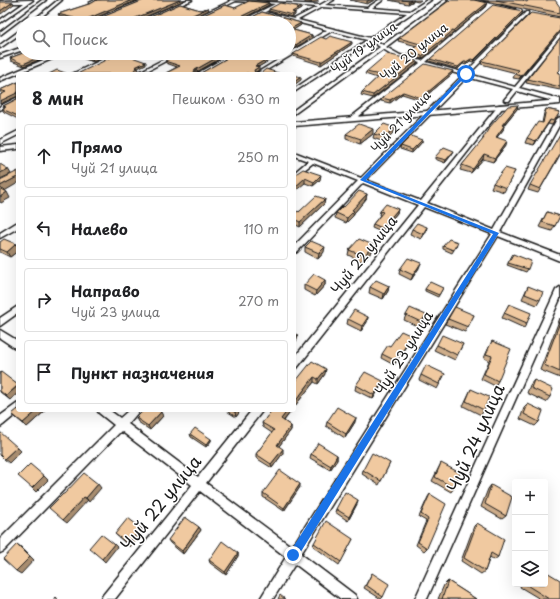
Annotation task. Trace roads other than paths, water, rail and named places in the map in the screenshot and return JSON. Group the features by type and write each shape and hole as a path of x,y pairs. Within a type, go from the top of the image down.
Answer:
{"street":[{"path":"23,16 44,0"},
{"path":"41,16 60,0"},
{"path":"91,3 98,0"},
{"path":"104,16 145,0"},
{"path":"152,16 190,0"},
{"path":"231,0 411,12"},
{"path":"201,16 236,0"},
{"path":"253,16 286,0"},
{"path":"296,19 332,0"},
{"path":"368,9 381,0"},
{"path":"296,90 372,40 429,0"},
{"name":"Чуй 19 улица","path":"296,111 446,0"},
{"path":"469,0 533,14"},
{"path":"0,2 29,1"},
{"path":"0,22 29,1"},
{"name":"Чуй 20 улица","path":"352,119 423,63 491,5"},
{"path":"261,12 278,16"},
{"name":"Чуй 21 улица","path":"296,248 526,12"},
{"path":"296,20 372,40 398,56 560,101"},
{"path":"0,34 16,22"},
{"path":"296,51 332,29"},
{"name":"Чуй 22 улица","path":"296,363 560,34"},
{"path":"0,47 16,35"},
{"path":"0,57 16,51"},
{"path":"19,72 47,60"},
{"path":"78,72 105,60"},
{"path":"141,72 165,60"},
{"path":"202,72 223,60"},
{"path":"261,72 281,60"},
{"path":"0,80 16,73"},
{"path":"0,108 16,100"},
{"path":"296,124 429,112 504,103 560,101"},
{"name":"Чуй 23 улица","path":"266,599 496,233 560,119"},
{"path":"0,142 16,134"},
{"path":"0,149 16,147"},
{"path":"296,155 560,258"},
{"path":"296,174 312,161"},
{"path":"0,236 16,226"},
{"name":"Чуй 24 улица","path":"421,599 560,290"},
{"path":"0,323 16,311"},
{"path":"0,333 16,345"},
{"path":"0,422 16,409"},
{"path":"105,412 351,599"},
{"path":"0,547 134,412"},
{"name":"Чуй 22 улица","path":"107,599 256,412"}]}
